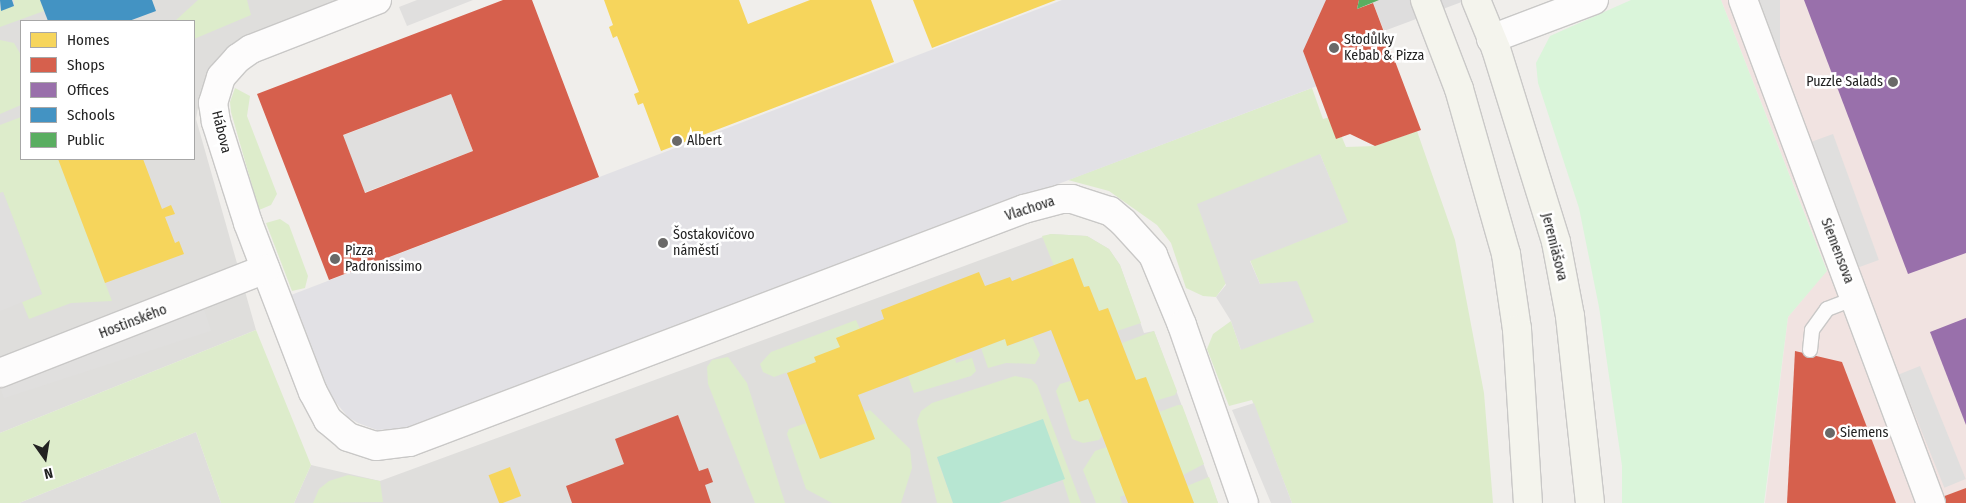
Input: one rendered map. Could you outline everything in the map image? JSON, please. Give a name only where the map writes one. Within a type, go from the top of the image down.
[{"type":"main road","name":"Jeremiášova","points":[[1476,0],[1492,39],[1556,242],[1574,345],[1590,503]]},
{"type":"main road","points":[[1427,7],[1459,89],[1506,254],[1517,330],[1528,503]]},
{"type":"street","name":"Hábova","points":[[265,270],[216,122],[214,103],[216,86],[238,58],[251,49],[377,0]]},
{"type":"street","points":[[1492,39],[1594,0]]},
{"type":"street","name":"Siemensova","points":[[1743,0],[1931,503]]},
{"type":"street","name":"Vlachova","points":[[265,270],[313,392],[328,420],[348,437],[376,446],[410,442],[1024,209],[1061,199],[1094,204],[1124,222],[1145,245],[1161,271],[1204,383],[1244,503]]},
{"type":"street","name":"Hostinského","points":[[0,374],[265,270]]},
{"type":"lane","points":[[1810,350],[1812,330],[1827,309],[1855,298]]},
{"type":"shaded area","points":[[0,0],[341,0],[287,20],[245,41],[219,60],[201,90],[196,119],[256,330],[0,433]]},
{"type":"shaded area","points":[[417,0],[473,0],[407,26],[399,7]]},
{"type":"shaded area","name":"Šostakovičovo náměstí","points":[[1062,0],[1326,0],[1317,86],[414,428],[377,430],[358,423],[348,417],[328,393],[291,295]]},
{"type":"shaded area","points":[[1721,0],[1966,0],[1966,503],[1765,503],[1788,317],[1827,270]]},
{"type":"shaded area","points":[[1757,0],[1780,0],[1780,84],[1757,84]]},
{"type":"shaded area","points":[[451,94],[473,151],[365,193],[343,136]]},
{"type":"shaded area","points":[[1833,134],[1879,260],[1858,267],[1812,142]]},
{"type":"shaded area","points":[[1320,154],[1348,222],[1250,261],[1260,284],[1297,281],[1314,322],[1241,350],[1231,321],[1216,297],[1226,285],[1197,204]]},
{"type":"shaded area","points":[[3,192],[42,294],[0,311],[0,193]]},
{"type":"shaded area","points":[[1051,234],[1087,236],[1109,249],[1120,265],[1144,333],[1154,331],[1218,503],[294,503],[311,465],[380,481]]},
{"type":"shaded area","points":[[204,309],[211,331],[4,398],[0,387],[0,375]]},
{"type":"shaded area","points":[[1920,366],[1966,479],[1944,488],[1899,375]]},
{"type":"shaded area","points":[[1254,403],[1292,503],[1271,503],[1232,410]]},
{"type":"shaded area","points":[[196,432],[221,503],[19,503]]},
{"type":"green space","points":[[14,0],[40,0],[44,11],[0,27],[0,9],[14,6]]},
{"type":"green space","points":[[198,0],[247,0],[251,15],[195,39],[195,20],[176,20]]},
{"type":"green space","points":[[1631,0],[1721,0],[1827,271],[1788,317],[1764,503],[1622,503],[1622,466],[1599,307],[1579,208],[1538,83],[1536,63],[1550,36]]},
{"type":"green space","points":[[0,40],[14,43],[20,53],[20,105],[0,114]]},
{"type":"green space","points":[[235,88],[250,96],[247,116],[277,194],[271,205],[259,210],[231,112],[230,102]]},
{"type":"green space","points":[[1312,88],[1323,119],[1333,116],[1346,147],[1375,146],[1417,131],[1455,240],[1484,393],[1493,503],[1292,503],[1252,400],[1229,406],[1207,349],[1213,334],[1231,321],[1241,350],[1260,284],[1250,260],[1347,222],[1320,154],[1216,297],[1203,296],[1186,288],[1171,243],[1157,225],[1109,191],[1068,180]]},
{"type":"green space","points":[[20,117],[20,160],[58,160],[112,301],[71,303],[29,319],[22,302],[42,294],[3,192],[0,193],[0,125]]},
{"type":"green space","points":[[280,219],[289,225],[308,276],[305,288],[292,291],[266,223]]},
{"type":"green space","points":[[1051,234],[1087,236],[1109,249],[1120,265],[1141,323],[1117,331],[1108,308],[1099,311],[1089,286],[1084,287],[1073,259],[1054,266],[1042,236]]},
{"type":"green space","points":[[856,320],[860,329],[836,338],[840,347],[816,362],[774,377],[763,372],[760,364],[771,352]]},
{"type":"green space","points":[[256,330],[311,465],[294,503],[221,503],[196,432],[19,503],[0,503],[0,433]]},
{"type":"green space","points":[[1154,331],[1177,391],[1175,395],[1155,401],[1136,380],[1122,343]]},
{"type":"green space","points":[[1032,337],[1040,355],[1035,364],[1006,363],[988,368],[981,348],[1005,339],[1008,346]]},
{"type":"green space","points":[[728,357],[747,383],[785,503],[755,503],[708,384],[707,367],[712,360]]},
{"type":"green space","points":[[955,358],[956,363],[972,358],[976,371],[971,376],[914,393],[908,376]]},
{"type":"green space","points":[[1015,376],[1031,379],[1037,385],[1081,503],[1070,503],[1043,419],[937,458],[953,503],[937,503],[917,421],[921,411],[932,403]]},
{"type":"green space","points":[[1070,381],[1079,402],[1088,399],[1102,436],[1099,440],[1083,443],[1072,439],[1056,391],[1060,384]]},
{"type":"green space","points":[[1182,405],[1204,464],[1183,475],[1159,412]]},
{"type":"green space","points":[[870,410],[910,449],[912,468],[901,503],[832,503],[806,489],[787,434],[789,429],[806,423],[820,459],[874,439],[864,412]]},
{"type":"green space","points":[[1043,419],[1065,479],[999,503],[953,503],[937,457]]},
{"type":"green space","points":[[1107,447],[1125,495],[1120,497],[1122,503],[1096,503],[1083,470],[1095,451]]},
{"type":"green space","points":[[348,475],[380,481],[383,502],[313,503],[319,489],[329,481]]},
{"type":"green space","points":[[1209,477],[1218,503],[1194,503],[1187,486]]},
{"type":"pier","points":[[1372,0],[1467,0],[1384,31]]},
{"type":"building: Homes","points":[[604,0],[739,0],[748,24],[810,0],[871,0],[894,62],[661,151],[643,103],[638,105],[634,94],[639,92],[617,36],[613,38],[609,27],[613,25]]},
{"type":"building: Homes","points":[[913,0],[1056,0],[932,48]]},
{"type":"building: Homes","points":[[58,160],[143,160],[162,209],[171,205],[175,214],[165,217],[175,243],[179,241],[184,254],[105,283]]},
{"type":"building: Homes","points":[[1073,258],[1084,287],[1089,286],[1099,311],[1108,308],[1136,380],[1146,377],[1194,503],[1128,503],[1088,399],[1079,402],[1051,330],[1007,346],[1005,339],[858,395],[875,439],[820,459],[787,373],[816,362],[814,357],[840,347],[836,338],[884,319],[881,310],[979,272],[985,286],[1010,277],[1012,281]]},
{"type":"building: Homes","points":[[510,467],[521,496],[499,503],[489,475]]},
{"type":"building: Shops","points":[[503,0],[532,0],[599,177],[329,280],[257,94]],"holes":[[[451,94],[473,151],[365,193],[343,135]]]},
{"type":"building: Shops","points":[[1326,0],[1359,0],[1357,9],[1373,3],[1421,130],[1375,146],[1350,134],[1336,139],[1303,51]]},
{"type":"building: Shops","name":"Siemens","points":[[1795,351],[1842,362],[1896,503],[1787,503]]},
{"type":"building: Shops","points":[[678,415],[699,471],[708,468],[713,482],[705,485],[711,503],[572,503],[566,486],[624,464],[615,439]]},
{"type":"building: Shops","points":[[1966,488],[1966,503],[1926,503]]},
{"type":"building: Offices","points":[[1804,0],[1966,0],[1966,253],[1908,274]]},
{"type":"building: Offices","points":[[1966,318],[1966,425],[1930,332]]},
{"type":"building: Schools","points":[[0,0],[12,0],[14,6],[1,11]]},
{"type":"building: Schools","points":[[40,0],[152,0],[156,11],[132,20],[48,20]]},
{"type":"building: Public","points":[[1359,0],[1379,0],[1357,9]]},
{"type":"place","name":"Stodůlky Kebab & Pizza","points":[[1334,48]]},
{"type":"place","name":"Puzzle Salads","points":[[1893,82]]},
{"type":"place","name":"Albert","points":[[677,141]]},
{"type":"place","name":"Šostakovičovo náměstí","points":[[663,243]]},
{"type":"place","name":"Pizza Padronissimo","points":[[335,259]]},
{"type":"place","name":"Siemens","points":[[1830,433]]}]
